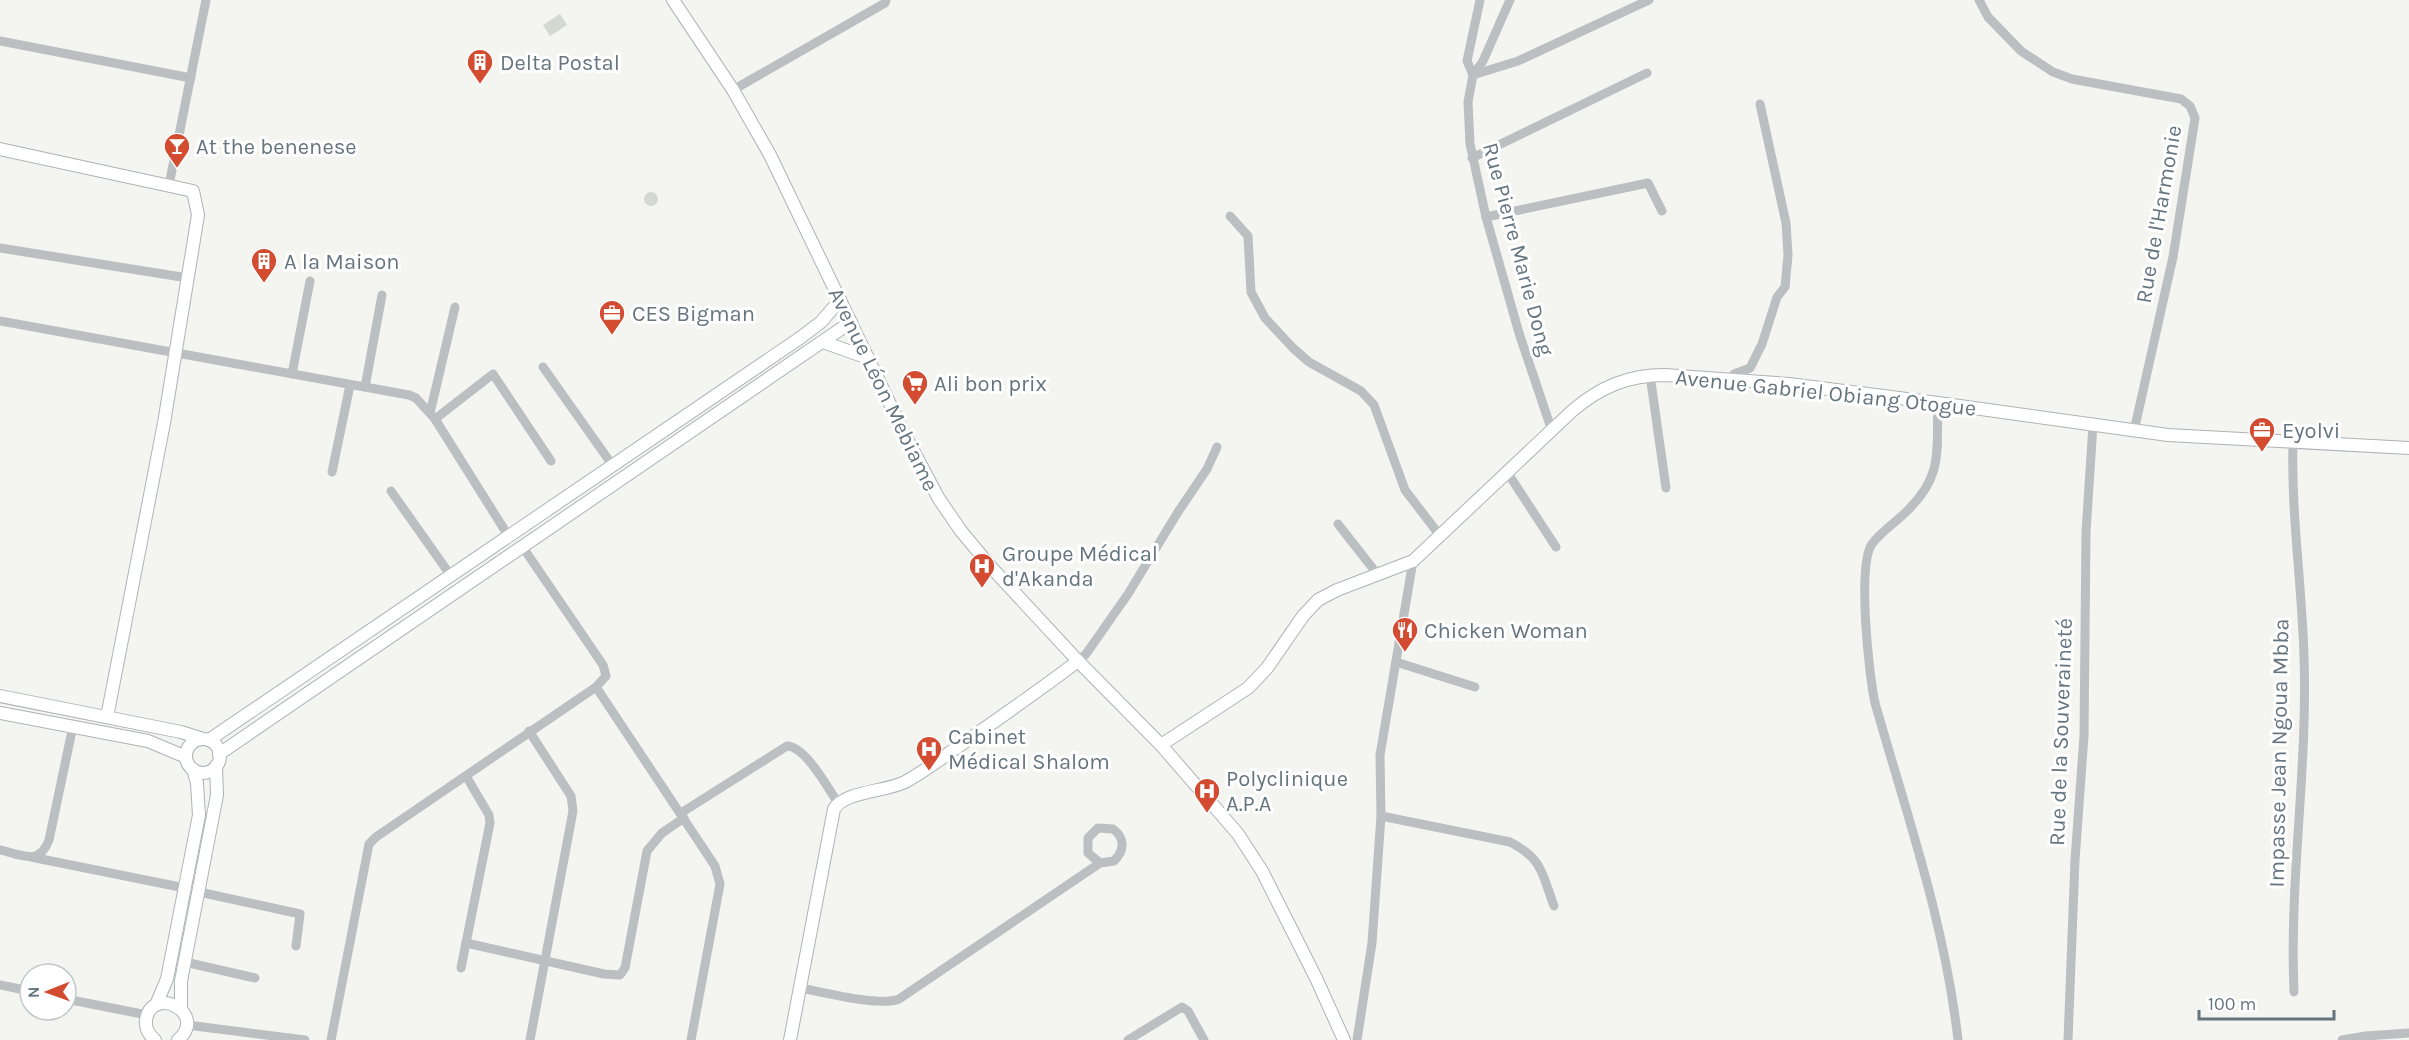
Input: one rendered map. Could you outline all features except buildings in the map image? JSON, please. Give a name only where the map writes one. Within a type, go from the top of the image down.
[{"type":"street","points":[[169,184],[206,0]]},
{"type":"street","name":"Avenue Léon Mebiame","points":[[673,0],[733,90],[770,155],[905,435],[951,518],[990,566],[1078,661],[1161,745],[1220,811],[1255,860],[1316,978],[1344,1040]]},
{"type":"street","points":[[733,90],[885,3],[886,0]]},
{"type":"street","points":[[1473,75],[1467,61],[1480,0]]},
{"type":"street","points":[[1473,75],[1483,61],[1510,0]]},
{"type":"street","points":[[1473,75],[1518,61],[1649,0]]},
{"type":"street","name":"Rue de l'Harmonie","points":[[1979,0],[1988,18],[2021,51],[2054,72],[2072,79],[2181,99],[2190,106],[2195,117],[2174,257],[2134,431]]},
{"type":"street","points":[[0,40],[191,78]]},
{"type":"street","points":[[1472,158],[1647,73]]},
{"type":"street","name":"Rue Pierre Marie Dong","points":[[1473,75],[1468,102],[1472,158],[1519,333],[1552,431]]},
{"type":"street","points":[[1734,380],[1734,374],[1750,368],[1761,344],[1777,297],[1785,286],[1788,255],[1786,223],[1760,104]]},
{"type":"street","points":[[0,149],[193,191],[198,215],[164,423],[107,717]]},
{"type":"street","points":[[1486,217],[1648,183],[1662,211]]},
{"type":"street","points":[[1230,216],[1248,236],[1251,292],[1265,318],[1309,362],[1360,390],[1374,405],[1405,490],[1441,537]]},
{"type":"street","points":[[0,248],[188,278]]},
{"type":"street","points":[[292,374],[310,281]]},
{"type":"street","points":[[365,387],[382,295]]},
{"type":"street","points":[[153,1040],[146,1028],[147,1015],[156,1005],[167,979],[199,815],[197,783],[186,757],[186,752],[193,742],[206,740],[613,466],[800,338],[821,322],[840,300]]},
{"type":"street","points":[[432,416],[455,307]]},
{"type":"street","points":[[0,321],[410,395],[432,416],[509,537]]},
{"type":"street","points":[[193,770],[205,773],[218,760],[522,546],[851,322]]},
{"type":"street","points":[[823,342],[868,358]]},
{"type":"street","points":[[543,367],[613,466]]},
{"type":"street","points":[[432,416],[493,374],[551,461]]},
{"type":"street","points":[[1650,375],[1666,488]]},
{"type":"street","name":"Avenue Gabriel Obiang Otogue","points":[[1161,745],[1248,688],[1267,668],[1303,616],[1318,600],[1337,590],[1413,561],[1588,397],[1621,381],[1650,375],[1734,380],[1938,403],[2134,431],[2293,443],[2409,448]]},
{"type":"street","points":[[332,472],[350,385]]},
{"type":"street","points":[[1938,403],[1936,463],[1932,479],[1923,494],[1871,545],[1866,567],[1867,656],[1875,704],[1931,891],[1953,996],[1958,1040]]},
{"type":"street","name":"Rue de la Souveraineté","points":[[2068,1040],[2074,871],[2084,725],[2085,532],[2093,425]]},
{"type":"street","name":"Impasse Jean Ngoua Mbba","points":[[2293,443],[2294,505],[2304,657],[2300,832],[2292,943],[2294,992]]},
{"type":"street","points":[[790,1040],[834,809],[838,803],[848,798],[882,791],[914,777],[1031,697],[1086,654],[1128,594],[1207,469],[1217,447]]},
{"type":"street","points":[[1507,472],[1556,547]]},
{"type":"street","points":[[391,490],[451,576]]},
{"type":"street","points":[[1338,524],[1378,574]]},
{"type":"street","points":[[332,1040],[369,843],[596,687],[606,676],[603,665],[522,546]]},
{"type":"street","points":[[1357,1040],[1372,943],[1381,816],[1380,755],[1413,561]]},
{"type":"street","points":[[1396,662],[1474,687]]},
{"type":"street","points":[[596,687],[715,866],[720,884],[691,1040]]},
{"type":"street","points":[[0,696],[107,717],[206,740],[217,747],[217,795],[180,993],[181,1009],[187,1024],[183,1035],[178,1040]]},
{"type":"street","points":[[0,713],[148,741],[186,757]]},
{"type":"street","points":[[29,857],[44,851],[49,840],[73,726]]},
{"type":"street","points":[[529,731],[571,796],[573,805],[530,1040]]},
{"type":"street","points":[[466,943],[604,974],[620,975],[623,973],[647,851],[662,832],[682,816],[787,746],[792,746],[803,753],[838,803]]},
{"type":"street","points":[[460,968],[490,823],[489,815],[466,776]]},
{"type":"street","points":[[1381,816],[1510,842],[1525,850],[1539,863],[1554,906]]},
{"type":"street","points":[[800,988],[892,1002],[1100,863],[1114,861],[1123,848],[1119,834],[1113,829],[1098,828],[1088,838],[1088,854],[1100,863]]},
{"type":"street","points":[[0,850],[185,888]]},
{"type":"street","points":[[199,892],[300,914],[296,946]]},
{"type":"street","points":[[185,962],[255,978]]},
{"type":"street","points":[[0,985],[18,989]]},
{"type":"street","points":[[78,1001],[147,1015]]},
{"type":"street","points":[[156,1005],[169,1003],[181,1009]]},
{"type":"street","points":[[1128,1040],[1182,1007],[1188,1011],[1204,1040]]},
{"type":"street","points":[[187,1024],[305,1040]]},
{"type":"street","points":[[2342,1040],[2409,1033]]},
{"type":"shaded area","points":[[560,14],[567,25],[550,36],[543,25]]},
{"type":"shaded area","points":[[648,192],[654,192],[658,199],[654,206],[648,206],[644,202],[644,196]]},
{"type":"place","name":"Delta Postal","points":[[480,85]]},
{"type":"place","name":"At the benenese","points":[[177,169]]},
{"type":"place","name":"A la Maison","points":[[264,284]]},
{"type":"place","name":"CES Bigman","points":[[612,336]]},
{"type":"place","name":"Ali bon prix","points":[[915,406]]},
{"type":"place","name":"Eyolvi","points":[[2262,453]]},
{"type":"place","name":"Groupe Médical d'Akanda","points":[[982,589]]},
{"type":"place","name":"Chicken Woman","points":[[1405,653]]},
{"type":"place","name":"Cabinet Médical Shalom","points":[[929,772]]},
{"type":"place","name":"Polyclinique A.P.A","points":[[1207,814]]}]
